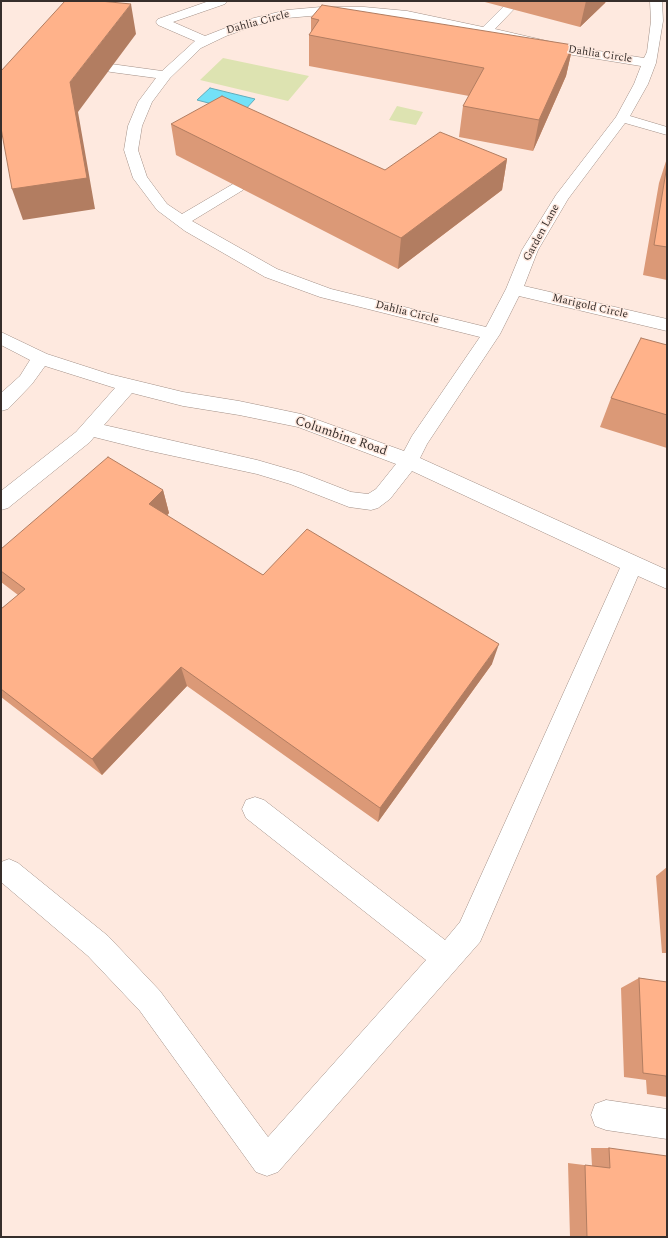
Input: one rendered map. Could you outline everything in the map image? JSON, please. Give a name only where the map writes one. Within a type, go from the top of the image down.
[{"type":"street","points":[[205,41],[162,22],[221,1]]},
{"type":"street","name":"Garden Lane","points":[[90,429],[146,444],[257,467],[295,478],[349,499],[371,502],[383,494],[409,461],[420,441],[492,334],[514,289],[530,250],[561,198],[622,118],[642,84],[661,38],[657,22],[656,1]]},
{"type":"street","points":[[486,31],[509,8]]},
{"type":"street","name":"Dahlia Circle","points":[[492,334],[326,293],[305,286],[271,273],[182,222],[162,207],[140,178],[132,150],[135,126],[145,102],[165,75],[197,45],[222,33],[283,10],[364,11],[407,15],[446,22],[573,51],[650,63]]},
{"type":"street","points":[[400,27],[407,15]]},
{"type":"street","points":[[111,68],[165,75]]},
{"type":"street","points":[[622,118],[667,131]]},
{"type":"street","points":[[182,222],[238,187]]},
{"type":"street","name":"Marigold Circle","points":[[514,289],[667,325]]},
{"type":"street","name":"Columbine Road","points":[[1,338],[42,358],[106,380],[183,399],[239,408],[300,421],[409,461],[667,580]]},
{"type":"street","points":[[1,404],[26,380],[42,358]]},
{"type":"street","points":[[1,502],[83,437],[128,385]]},
{"type":"street","points":[[8,872],[98,946],[150,1001],[267,1161],[470,932],[632,564]]},
{"type":"street","points":[[256,809],[447,959]]},
{"type":"street","points":[[606,1115],[667,1124]]},
{"type":"green space","points":[[223,58],[309,76],[288,101],[200,80]]},
{"type":"green space","points":[[397,106],[423,112],[416,125],[389,120]]},
{"type":"water","points":[[210,88],[255,99],[243,112],[197,100]]},
{"type":"building","points":[[65,1],[100,1],[131,4],[70,82],[87,178],[12,189],[1,128],[1,71]]},
{"type":"building","points":[[322,5],[573,45],[539,120],[463,106],[484,68],[309,35],[319,20],[311,18]]},
{"type":"building","points":[[222,96],[385,170],[440,132],[507,159],[401,238],[171,124]]},
{"type":"building","points":[[667,165],[667,247],[654,245]]},
{"type":"building","points":[[641,338],[667,345],[667,415],[611,398]]},
{"type":"building","points":[[108,457],[163,490],[149,504],[263,575],[307,529],[499,644],[380,808],[181,667],[92,759],[1,689],[1,609],[25,589],[1,571],[1,549]]},
{"type":"building","points":[[639,978],[667,982],[667,1084],[666,1076],[643,1073]]},
{"type":"building","points":[[609,1148],[667,1156],[667,1237],[587,1237],[585,1165],[610,1168]]}]
